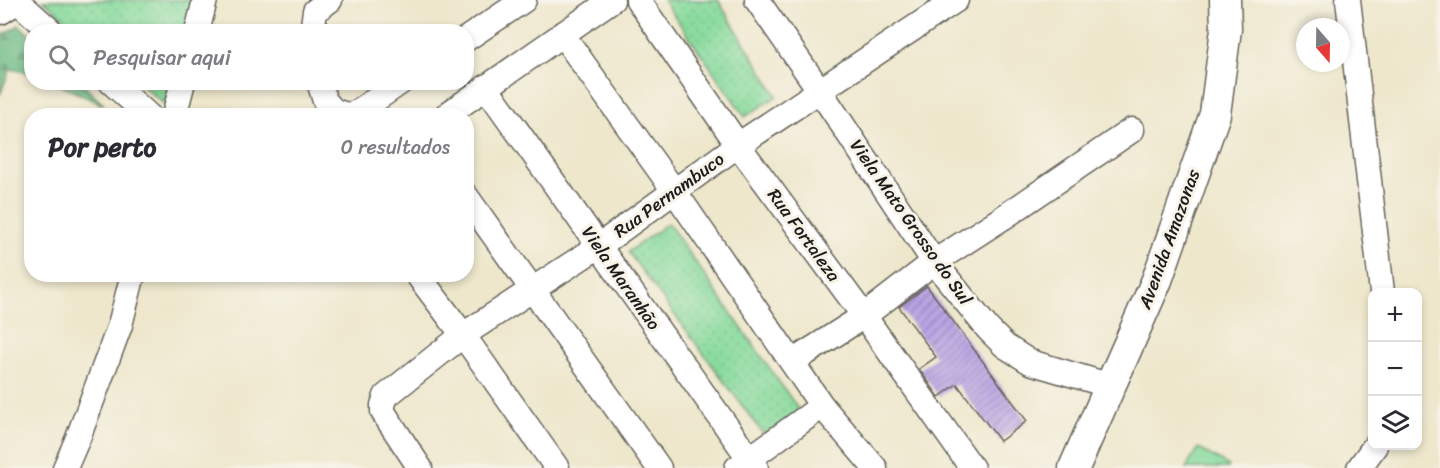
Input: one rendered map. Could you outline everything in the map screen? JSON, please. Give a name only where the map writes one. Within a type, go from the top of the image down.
[{"type":"street","points":[[0,9],[15,0],[43,24]]},
{"type":"street","points":[[198,24],[205,0]]},
{"type":"street","points":[[474,34],[524,0]]},
{"type":"street","points":[[456,108],[612,0]]},
{"type":"street","name":"Rua Fortaleza","points":[[638,0],[738,145],[972,468]]},
{"type":"street","name":"Viela Mato Grosso do Sul","points":[[757,0],[934,262],[988,329],[1005,346],[1030,362],[1111,386]]},
{"type":"street","name":"Rua Pernambuco","points":[[420,468],[383,412],[386,396],[463,335],[599,246],[738,145],[956,0]]},
{"type":"street","name":"Avenida Amazonas","points":[[1074,468],[1157,280],[1215,114],[1226,29],[1225,0]]},
{"type":"street","points":[[1348,0],[1382,288]]},
{"type":"street","points":[[562,34],[675,192],[822,406],[875,468]]},
{"type":"street","name":"Viela Maranhão","points":[[486,87],[599,246],[747,465]]},
{"type":"street","points":[[120,90],[140,108]]},
{"type":"street","points":[[176,108],[181,90]]},
{"type":"street","points":[[322,90],[325,101],[331,108]]},
{"type":"street","points":[[362,108],[389,90]]},
{"type":"street","points":[[792,362],[864,316],[934,262],[1004,218],[1132,130]]},
{"type":"street","points":[[474,207],[659,468]]},
{"type":"street","points":[[65,468],[120,325],[131,282]]},
{"type":"street","points":[[423,282],[557,468]]},
{"type":"street","points":[[747,465],[822,406]]},
{"type":"street","points":[[1359,468],[1372,450]]},
{"type":"green space","points":[[43,0],[205,0],[196,24],[71,24]]},
{"type":"green space","points":[[663,0],[718,0],[777,96],[745,117]]},
{"type":"green space","points":[[19,25],[24,30],[24,72],[10,69],[0,95],[0,37]]},
{"type":"green space","points":[[70,90],[88,90],[104,105]]},
{"type":"green space","points":[[147,90],[169,90],[164,104]]},
{"type":"green space","points":[[668,223],[801,413],[764,435],[628,252]]},
{"type":"green space","points":[[1198,448],[1229,466],[1228,468],[1186,468]]},
{"type":"building","points":[[927,286],[1027,421],[1000,441],[957,384],[939,397],[919,369],[936,357],[899,307]]}]
